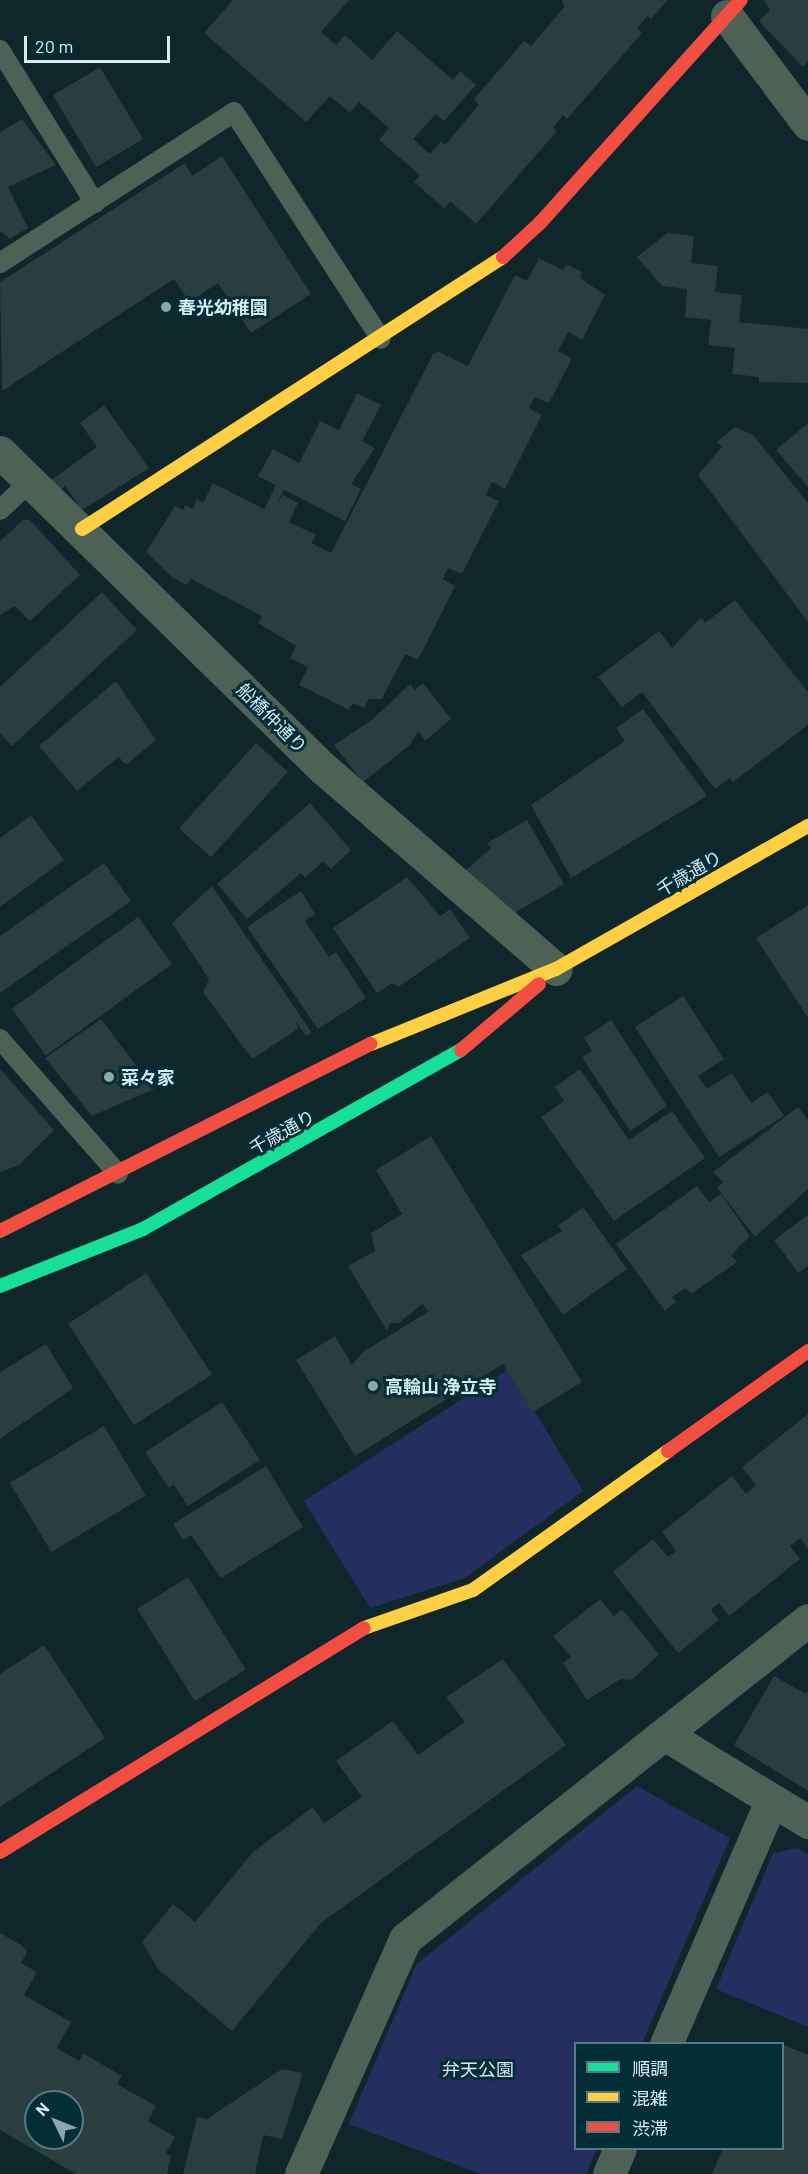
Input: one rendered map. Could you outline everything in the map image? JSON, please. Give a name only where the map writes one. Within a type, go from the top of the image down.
[{"type":"street","points":[[82,529],[485,273],[540,223],[734,8],[804,107]]},
{"type":"street","name":"船橋仲通り","points":[[0,452],[82,529],[324,769],[556,969]]},
{"type":"street","name":"千歳通り","points":[[0,1231],[118,1174],[414,1022],[556,969],[808,826]]},
{"type":"street","name":"千歳通り","points":[[0,1286],[143,1229],[450,1060],[556,969]]},
{"type":"street","points":[[0,1852],[353,1632],[473,1590],[808,1351]]},
{"type":"street","points":[[301,2174],[405,1939],[666,1735],[808,1620]]},
{"type":"street","points":[[666,1735],[808,1822]]},
{"type":"street","points":[[666,2042],[771,1801]]},
{"type":"street","points":[[609,2174],[619,2150]]},
{"type":"lane","points":[[0,50],[95,203]]},
{"type":"lane","points":[[0,263],[234,112],[381,339]]},
{"type":"lane","points":[[0,510],[31,481]]},
{"type":"lane","points":[[0,1039],[118,1174]]},
{"type":"green space","points":[[509,1369],[583,1491],[465,1578],[370,1608],[304,1501]]},
{"type":"green space","name":"弁天公園","points":[[637,1786],[730,1838],[642,2042],[574,2042],[574,2150],[597,2150],[586,2174],[481,2174],[349,2124],[416,1965]]},
{"type":"green space","points":[[797,1848],[808,1854],[808,2027],[716,1989],[773,1853]]},
{"type":"building","points":[[233,0],[349,0],[321,32],[336,45],[345,35],[372,60],[397,31],[453,80],[460,71],[476,85],[444,121],[436,114],[413,139],[430,154],[441,141],[445,145],[479,105],[474,99],[524,41],[531,46],[564,7],[562,0],[668,0],[651,19],[647,16],[637,28],[642,33],[567,119],[563,115],[553,127],[557,131],[476,224],[450,201],[445,209],[414,182],[420,175],[379,140],[389,128],[359,102],[350,113],[330,96],[306,122],[204,33]]},
{"type":"building","points":[[764,0],[808,0],[808,62],[803,67],[759,21],[770,10]]},
{"type":"building","points":[[100,67],[143,139],[96,167],[53,95]]},
{"type":"building","points":[[22,119],[56,165],[8,187],[28,228],[10,239],[0,231],[0,132]]},
{"type":"building","points":[[222,156],[311,294],[251,333],[218,283],[189,302],[174,279],[2,391],[0,282],[185,163],[192,176]]},
{"type":"building","points":[[667,233],[694,236],[691,263],[718,266],[715,292],[742,295],[739,322],[808,329],[808,383],[759,382],[759,377],[732,374],[735,348],[708,345],[711,320],[685,317],[687,289],[662,286],[637,257]]},
{"type":"building","points":[[539,258],[563,270],[566,264],[582,272],[580,278],[605,295],[582,340],[568,332],[558,351],[572,358],[549,403],[535,397],[529,408],[542,415],[505,489],[492,482],[486,495],[499,501],[462,574],[448,568],[443,579],[455,586],[418,660],[405,654],[382,699],[369,699],[364,708],[353,703],[349,710],[299,685],[308,667],[290,658],[296,646],[258,623],[262,616],[191,579],[187,585],[173,578],[146,552],[175,506],[183,510],[186,505],[193,509],[197,499],[203,503],[213,483],[264,509],[276,485],[258,476],[273,449],[299,463],[320,421],[339,430],[357,393],[381,405],[362,441],[375,448],[351,484],[361,489],[345,521],[284,490],[277,504],[283,495],[298,503],[289,522],[316,535],[311,543],[331,553],[433,354],[439,352],[468,366],[515,275],[527,281]]},
{"type":"building","points":[[104,405],[149,468],[82,510],[65,486],[58,492],[50,481],[97,447],[80,423]]},
{"type":"building","points":[[808,423],[808,487],[776,450]]},
{"type":"building","points":[[735,427],[753,435],[808,503],[808,622],[698,475],[722,447],[717,442]]},
{"type":"building","points":[[23,520],[30,520],[80,575],[30,621],[15,606],[0,615],[0,541]]},
{"type":"building","points":[[102,592],[137,630],[12,746],[0,733],[0,687]]},
{"type":"building","points":[[735,600],[808,692],[808,725],[733,782],[730,778],[715,789],[642,692],[622,707],[598,677],[659,631],[672,648],[701,617],[705,623]]},
{"type":"building","points":[[116,681],[156,740],[126,765],[119,757],[77,791],[39,746]]},
{"type":"building","points":[[423,683],[451,719],[425,741],[418,731],[410,745],[363,782],[334,745],[373,719],[410,684],[415,690]]},
{"type":"building","points":[[643,709],[707,796],[571,878],[531,805],[625,741],[616,728]]},
{"type":"building","points":[[256,743],[288,772],[211,857],[179,828]]},
{"type":"building","points":[[310,803],[351,850],[331,869],[323,861],[305,878],[301,873],[247,919],[217,884]]},
{"type":"building","points":[[31,815],[64,860],[0,907],[0,838]]},
{"type":"building","points":[[527,820],[564,884],[511,915],[466,870],[491,848],[487,843]]},
{"type":"building","points":[[104,863],[131,901],[0,993],[0,936]]},
{"type":"building","points":[[407,877],[440,916],[450,909],[470,938],[398,987],[392,983],[377,993],[333,928]]},
{"type":"building","points":[[212,886],[312,1033],[306,1036],[295,1020],[298,1029],[252,1059],[203,992],[209,979],[172,923]]},
{"type":"building","points":[[301,891],[315,914],[305,921],[329,957],[336,952],[366,998],[318,1029],[247,927]]},
{"type":"building","points":[[808,905],[808,1018],[756,938]]},
{"type":"building","points":[[138,917],[172,964],[46,1056],[12,1009]]},
{"type":"building","points":[[683,996],[724,1059],[698,1076],[707,1089],[732,1073],[751,1103],[768,1092],[784,1116],[719,1157],[635,1027]]},
{"type":"building","points":[[101,1019],[154,1089],[92,1116],[45,1058]]},
{"type":"building","points":[[611,1020],[667,1106],[630,1131],[582,1057],[592,1051],[584,1038]]},
{"type":"building","points":[[0,1069],[54,1130],[19,1165],[0,1172]]},
{"type":"building","points":[[580,1069],[629,1140],[672,1111],[705,1158],[614,1221],[541,1117],[564,1101],[555,1087]]},
{"type":"building","points":[[798,1107],[808,1120],[808,1189],[755,1237],[717,1188],[723,1182],[713,1172]]},
{"type":"building","points":[[431,1136],[582,1382],[533,1412],[503,1364],[355,1456],[296,1360],[335,1336],[352,1365],[363,1352],[429,1311],[422,1304],[399,1323],[390,1323],[387,1331],[348,1266],[375,1251],[371,1233],[402,1214],[376,1170]]},
{"type":"building","points":[[697,1186],[709,1202],[721,1194],[750,1236],[731,1255],[737,1262],[691,1294],[686,1288],[672,1297],[676,1302],[665,1311],[616,1244]]},
{"type":"building","points":[[583,1207],[627,1269],[563,1315],[521,1255],[562,1231],[558,1226]]},
{"type":"building","points":[[808,1215],[808,1266],[798,1273],[774,1240]]},
{"type":"building","points":[[146,1273],[212,1374],[134,1425],[68,1324]]},
{"type":"building","points":[[46,1344],[73,1388],[0,1439],[0,1372]]},
{"type":"building","points":[[222,1402],[260,1460],[188,1506],[174,1485],[169,1488],[145,1452]]},
{"type":"building","points":[[808,1414],[808,1549],[800,1538],[790,1546],[800,1559],[729,1616],[719,1603],[711,1610],[719,1620],[678,1653],[613,1572],[653,1539],[668,1557],[676,1551],[662,1532],[732,1476],[746,1494],[756,1485],[742,1467]]},
{"type":"building","points":[[104,1426],[146,1495],[51,1552],[10,1483]]},
{"type":"building","points":[[266,1466],[303,1527],[221,1578],[191,1535],[183,1540],[173,1524]]},
{"type":"building","points":[[188,1577],[246,1669],[195,1701],[137,1609]]},
{"type":"building","points":[[600,1599],[614,1616],[622,1609],[659,1654],[632,1680],[621,1679],[587,1700],[563,1663],[571,1657],[553,1636]]},
{"type":"building","points":[[44,1645],[105,1738],[0,1807],[0,1674]]},
{"type":"building","points":[[503,1659],[566,1745],[321,1923],[232,2031],[158,1969],[142,1942],[173,1904],[195,1922],[253,1852],[313,1807],[324,1823],[362,1797],[336,1761],[393,1721],[418,1755],[465,1722],[446,1697]]},
{"type":"building","points":[[774,1676],[806,1694],[808,1690],[808,1791],[734,1745]]},
{"type":"building","points":[[0,1933],[23,1946],[27,1952],[21,1963],[37,1972],[24,1995],[71,2022],[57,2048],[79,2061],[83,2053],[122,2076],[117,2084],[156,2106],[148,2121],[175,2137],[166,2153],[171,2156],[167,2174],[76,2174],[35,2150],[84,2150],[84,2090],[24,2090],[24,2144],[0,2130]]},
{"type":"building","points":[[784,2045],[808,2055],[808,2174],[712,2174],[722,2150],[784,2150]]},
{"type":"building","points":[[282,2069],[303,2073],[282,2139],[263,2135],[255,2174],[183,2174],[197,2117],[207,2119]]},
{"type":"traffic: fast","points":[[0,1286],[143,1229],[461,1050]]},
{"type":"traffic: slow","points":[[82,529],[503,257]]},
{"type":"traffic: slow","points":[[371,1044],[556,969],[808,826]]},
{"type":"traffic: slow","points":[[364,1628],[473,1590],[668,1451]]},
{"type":"traffic: jam","points":[[503,257],[540,223],[741,0]]},
{"type":"traffic: jam","points":[[461,1050],[539,984]]},
{"type":"traffic: jam","points":[[0,1231],[371,1044]]},
{"type":"traffic: jam","points":[[668,1451],[808,1351]]},
{"type":"traffic: jam","points":[[0,1852],[364,1628]]},
{"type":"place","name":"春光幼稚園","points":[[166,307]]},
{"type":"place","name":"菜々家","points":[[109,1077]]},
{"type":"place","name":"高輪山 浄立寺","points":[[373,1386]]}]
